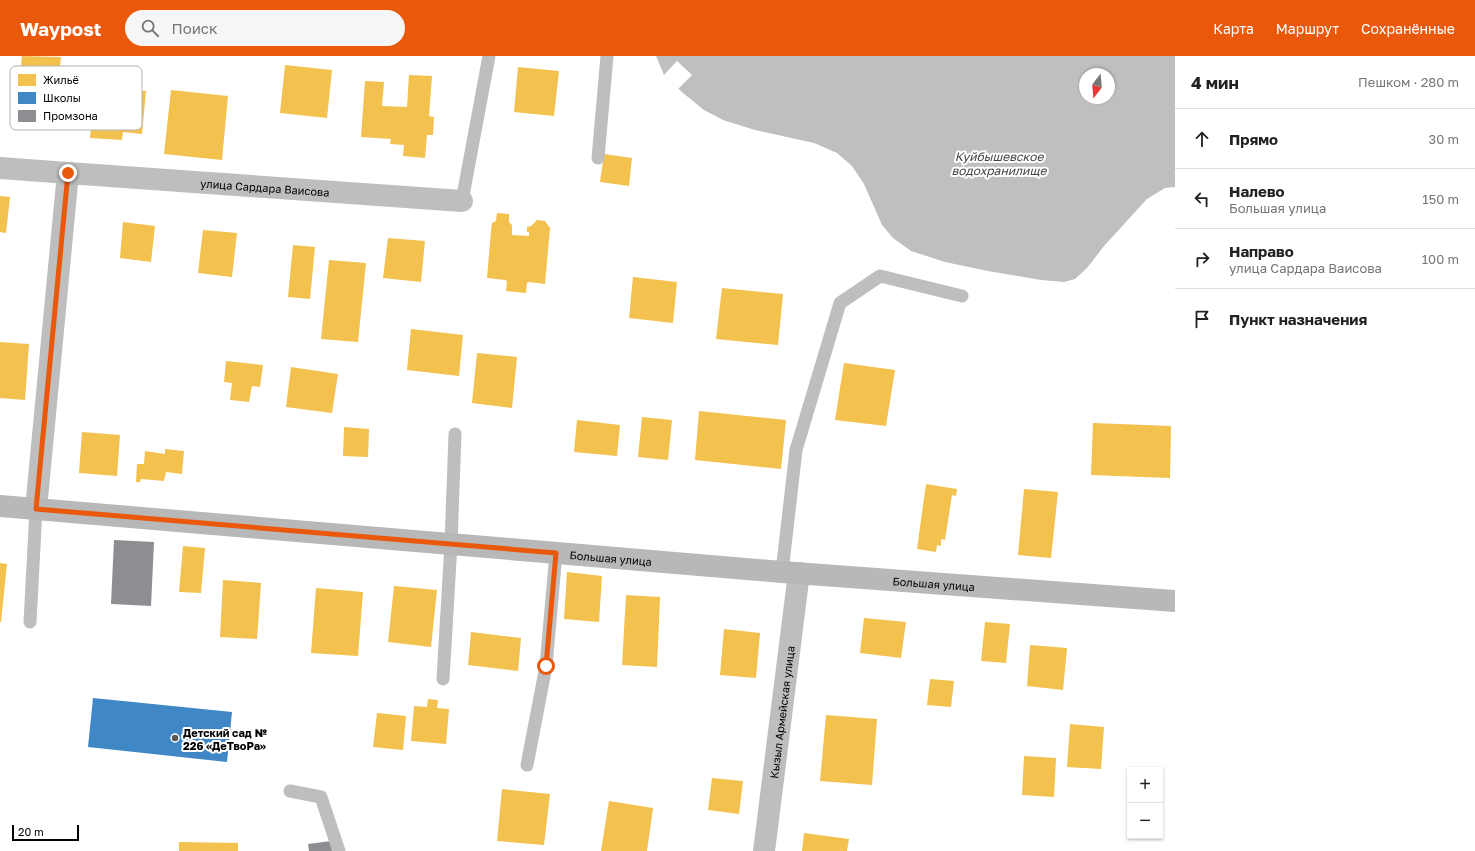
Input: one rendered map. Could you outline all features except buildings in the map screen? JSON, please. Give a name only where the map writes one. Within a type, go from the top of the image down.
[{"type":"street","name":"улица Сардара Ваисова","points":[[0,168],[462,201]]},
{"type":"street","points":[[36,509],[68,173]]},
{"type":"street","name":"Большая улица","points":[[0,506],[556,553],[1175,601]]},
{"type":"street","name":"Кызыл Армейская улица","points":[[764,851],[791,572]]},
{"type":"lane","points":[[462,201],[488,56]]},
{"type":"lane","points":[[598,158],[607,56]]},
{"type":"lane","points":[[791,572],[796,450],[840,303],[880,276],[962,296]]},
{"type":"lane","points":[[443,679],[451,544],[454,434]]},
{"type":"lane","points":[[30,622],[36,509]]},
{"type":"lane","points":[[527,765],[546,666],[556,553]]},
{"type":"lane","points":[[290,791],[322,797],[339,851]]},
{"type":"water","name":"Куйбышевское водохранилище","points":[[656,56],[1175,56],[1175,187],[1165,188],[1147,199],[1104,246],[1087,268],[1075,279],[1064,282],[1041,280],[988,271],[945,262],[911,251],[893,238],[882,225],[864,184],[852,166],[837,153],[814,143],[755,130],[723,120],[704,110],[664,75]]},
{"type":"pier","points":[[677,61],[692,75],[678,89],[664,75]]},
{"type":"place","name":"Детский сад № 226 «ДеТвоРа»","points":[[175,738]]},
{"type":"route","points":[[68,173],[36,509],[556,553],[546,666]]}]
